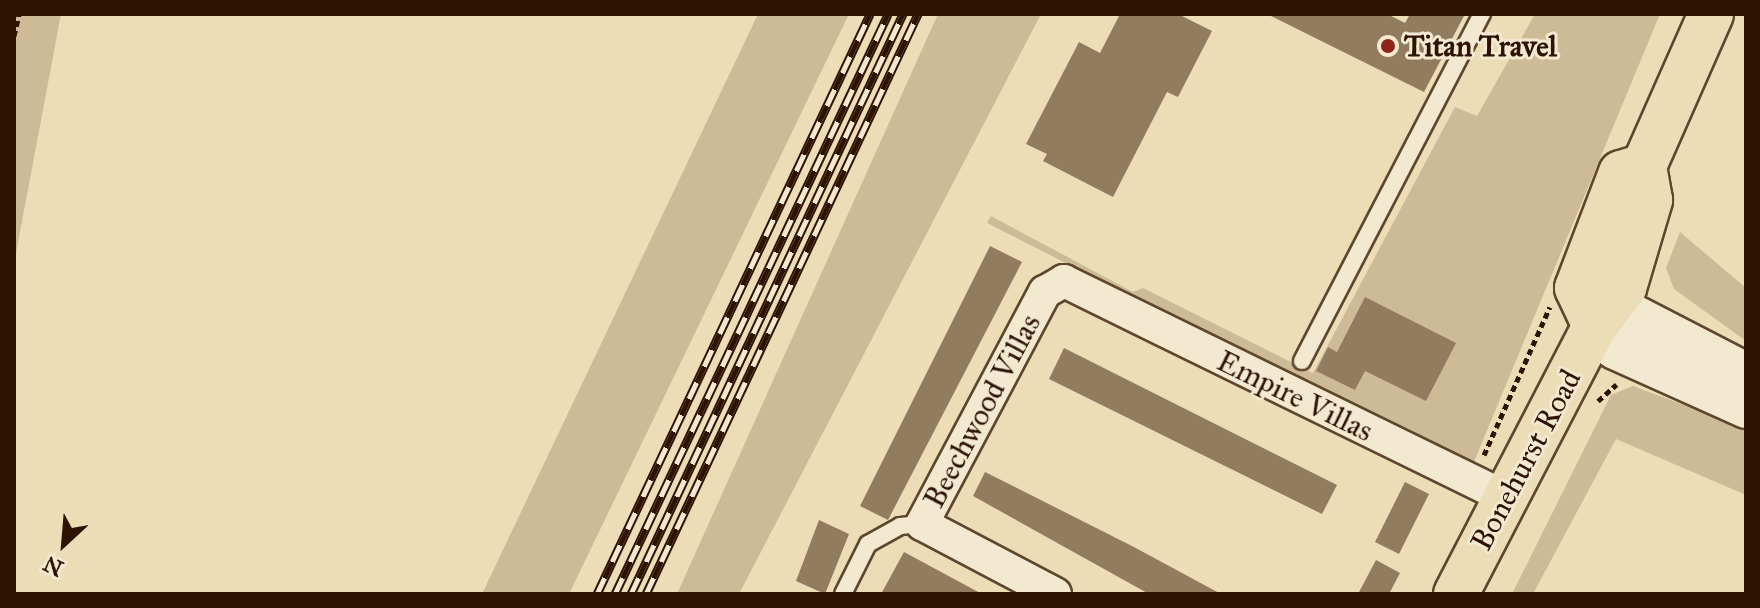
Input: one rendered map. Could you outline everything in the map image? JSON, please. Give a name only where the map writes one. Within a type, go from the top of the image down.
[{"type":"main road","name":"Bonehurst Road","points":[[1456,594],[1595,326],[1632,264],[1650,200],[1644,166],[1711,14]]},
{"type":"street","name":"Beechwood Villas","points":[[1055,594],[922,524],[1045,292],[1064,281],[1086,292]]},
{"type":"street","name":"Empire Villas","points":[[1086,292],[1506,498]]},
{"type":"street","points":[[1746,373],[1626,311],[1595,326],[1615,349],[1746,408]]},
{"type":"lane","points":[[1302,361],[1482,14]]},
{"type":"lane","points":[[843,594],[868,544],[922,524]]},
{"type":"path","points":[[14,36],[19,14]]},
{"type":"path","points":[[1594,411],[1610,387],[1628,379]]},
{"type":"shaded area","points":[[14,14],[61,14],[14,264]]},
{"type":"shaded area","points":[[758,14],[849,14],[569,594],[482,594]]},
{"type":"shaded area","points":[[938,14],[1041,14],[739,594],[677,594]]},
{"type":"shaded area","points":[[1535,14],[1660,14],[1471,469],[987,223],[991,216],[1133,292],[1143,288],[1313,373],[1455,107],[1477,116]]},
{"type":"shaded area","points":[[1680,232],[1746,288],[1746,341],[1674,289],[1666,268]]},
{"type":"shaded area","points":[[1633,386],[1746,428],[1746,495],[1616,439],[1533,594],[1512,594],[1611,395]]},
{"type":"building","points":[[1120,14],[1178,14],[1212,31],[1178,97],[1167,92],[1113,197],[1043,161],[1047,154],[1026,144],[1079,42],[1100,53]]},
{"type":"building","name":"Titan Travel","points":[[1267,14],[1387,14],[1405,23],[1410,14],[1465,14],[1424,92]]},
{"type":"building","points":[[990,246],[1022,262],[888,520],[860,506]]},
{"type":"building","points":[[1365,297],[1456,343],[1426,401],[1365,371],[1355,390],[1316,371],[1328,347],[1337,352]]},
{"type":"building","points":[[1064,348],[1337,485],[1322,514],[1049,379]]},
{"type":"building","points":[[985,472],[1221,594],[1149,594],[973,496]]},
{"type":"building","points":[[1405,482],[1429,494],[1399,554],[1375,542]]},
{"type":"building","points":[[819,520],[849,534],[825,594],[796,581]]},
{"type":"building","points":[[904,552],[982,594],[881,594]]},
{"type":"building","points":[[1376,560],[1400,573],[1389,594],[1358,594]]},
{"type":"railway","points":[[597,594],[870,14]]},
{"type":"railway","points":[[615,594],[888,14]]},
{"type":"railway","points":[[631,594],[903,14]]},
{"type":"railway","points":[[646,594],[918,14]]},
{"type":"place","name":"Titan Travel","points":[[1388,46]]}]
